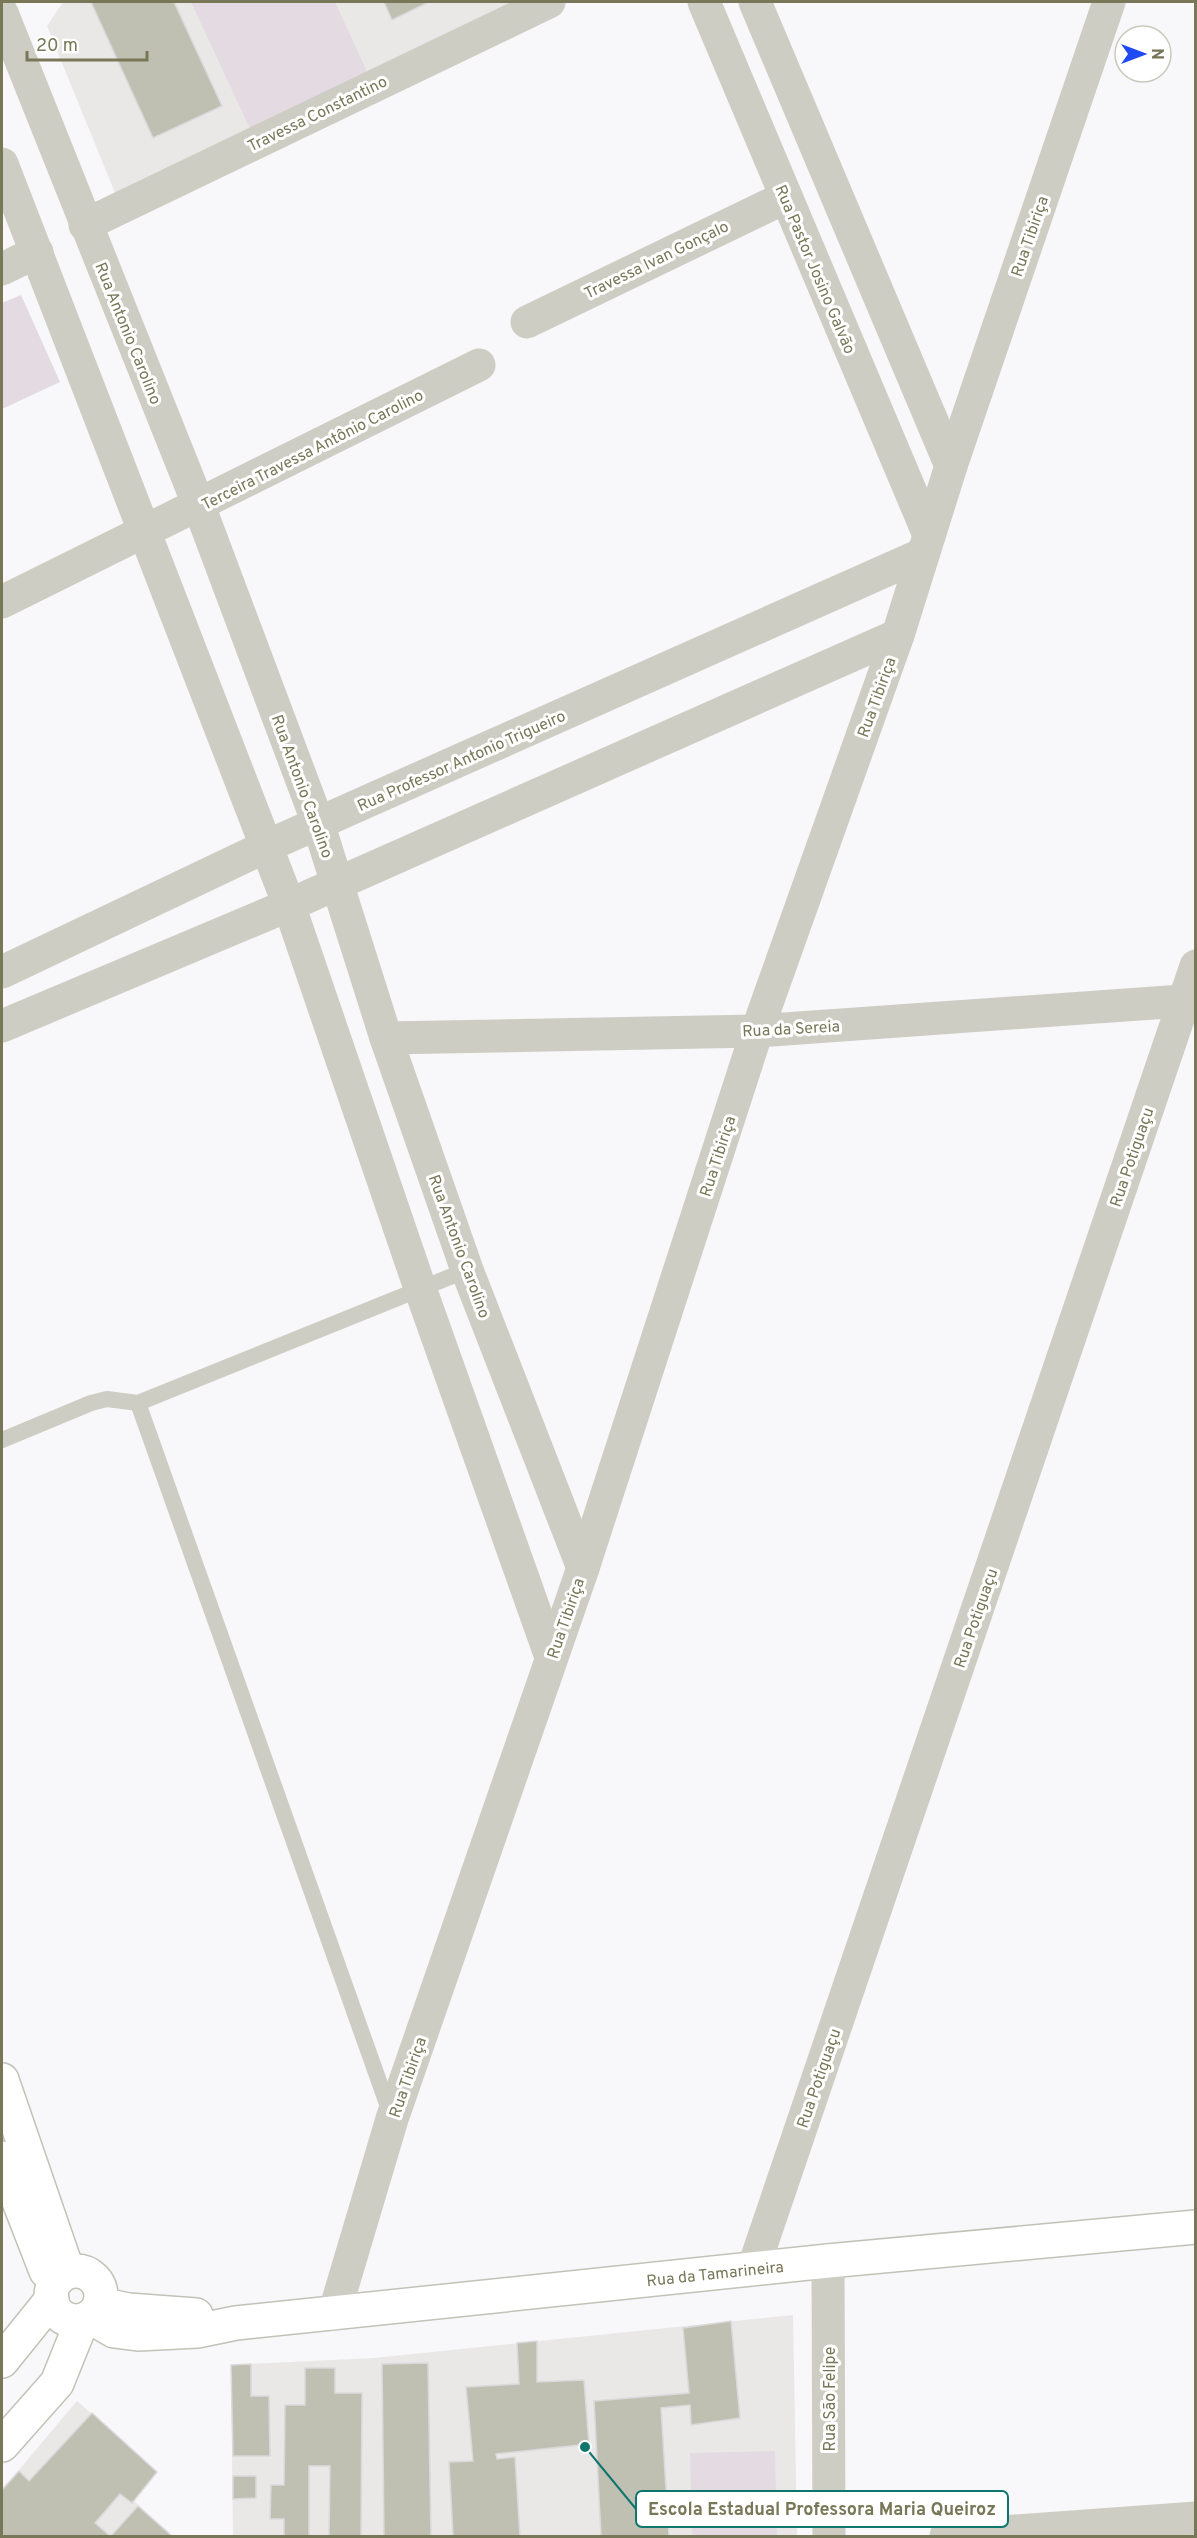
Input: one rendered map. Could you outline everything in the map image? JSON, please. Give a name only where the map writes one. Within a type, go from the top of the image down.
[{"type":"main road","points":[[2,2080],[57,2287],[54,2307],[59,2314],[74,2321],[90,2314]]},
{"type":"main road","points":[[2,2158],[57,2287]]},
{"type":"main road","name":"Rua da Tamarineira","points":[[90,2314],[128,2310],[198,2315],[236,2323],[1194,2223]]},
{"type":"main road","points":[[2,2361],[57,2287],[82,2272],[94,2278],[101,2290],[57,2383],[2,2445]]},
{"type":"street","name":"Travessa Constantino","points":[[85,225],[549,2]]},
{"type":"street","name":"Rua Pastor Josino Galvão","points":[[704,2],[786,197],[926,545]]},
{"type":"street","points":[[755,2],[951,466]]},
{"type":"street","name":"Rua Tibiriça","points":[[334,2314],[392,2119],[583,1568],[758,1030],[898,635],[951,466],[1109,2]]},
{"type":"street","name":"Rua Antonio Carolino","points":[[2,13],[199,506],[318,823],[386,1038],[467,1270],[583,1568]]},
{"type":"street","points":[[2,164],[289,905],[420,1288],[551,1657]]},
{"type":"street","name":"Travessa Ivan Gonçalo","points":[[527,322],[786,197]]},
{"type":"street","points":[[2,269],[37,252]]},
{"type":"street","name":"Terceira Travessa Antônio Carolino","points":[[2,602],[479,365]]},
{"type":"street","name":"Rua Professor Antonio Trigueiro","points":[[2,972],[267,846],[926,545]]},
{"type":"street","points":[[2,1026],[289,905],[898,635]]},
{"type":"street","name":"Rua Potiguaçu","points":[[753,2269],[1190,1001],[1196,966]]},
{"type":"street","name":"Rua da Sereia","points":[[386,1038],[758,1030],[1190,1001]]},
{"type":"street","name":"Rua São Felipe","points":[[828,2261],[829,2536]]},
{"type":"street","points":[[946,2536],[1196,2518]]},
{"type":"lane","points":[[2,1440],[91,1403],[107,1399],[123,1399],[138,1403],[467,1270]]},
{"type":"lane","points":[[138,1403],[392,2119]]},
{"type":"shaded area","points":[[63,2],[545,2],[120,205],[47,26]]},
{"type":"shaded area","points":[[191,2],[335,2],[369,76],[251,131]]},
{"type":"shaded area","points":[[21,295],[60,382],[2,409],[2,303]]},
{"type":"shaded area","points":[[793,2315],[797,2536],[233,2536],[231,2365],[374,2358]]},
{"type":"shaded area","points":[[77,2401],[157,2472],[134,2501],[172,2536],[2,2536],[2,2490]]},
{"type":"shaded area","points":[[775,2451],[777,2536],[692,2536],[690,2453]]},
{"type":"building","points":[[91,2],[174,2],[222,106],[153,138]]},
{"type":"building","points":[[384,2],[429,2],[392,20]]},
{"type":"building","points":[[731,2321],[740,2418],[691,2425],[690,2405],[661,2408],[669,2536],[601,2536],[594,2401],[689,2393],[683,2328]]},
{"type":"building","points":[[537,2341],[537,2382],[584,2380],[589,2444],[496,2454],[497,2459],[515,2457],[520,2536],[453,2536],[449,2462],[473,2461],[466,2387],[519,2384],[517,2343]]},
{"type":"building","points":[[428,2363],[431,2536],[384,2536],[382,2364]]},
{"type":"building","points":[[251,2364],[251,2396],[269,2396],[270,2456],[233,2456],[231,2365]]},
{"type":"building","points":[[305,2368],[335,2368],[335,2393],[362,2393],[361,2536],[329,2536],[330,2466],[309,2466],[309,2536],[284,2536],[284,2519],[270,2519],[271,2485],[284,2485],[285,2405],[305,2405]]},
{"type":"building","points":[[92,2413],[157,2472],[132,2503],[120,2494],[95,2523],[110,2536],[3,2536],[2,2490],[19,2471],[29,2481]]},
{"type":"building","points":[[233,2476],[256,2476],[256,2498],[233,2499]]},
{"type":"building","points":[[138,2506],[172,2536],[111,2536]]},
{"type":"place","name":"Escola Estadual Professora Maria Queiroz","points":[[585,2447]]}]
